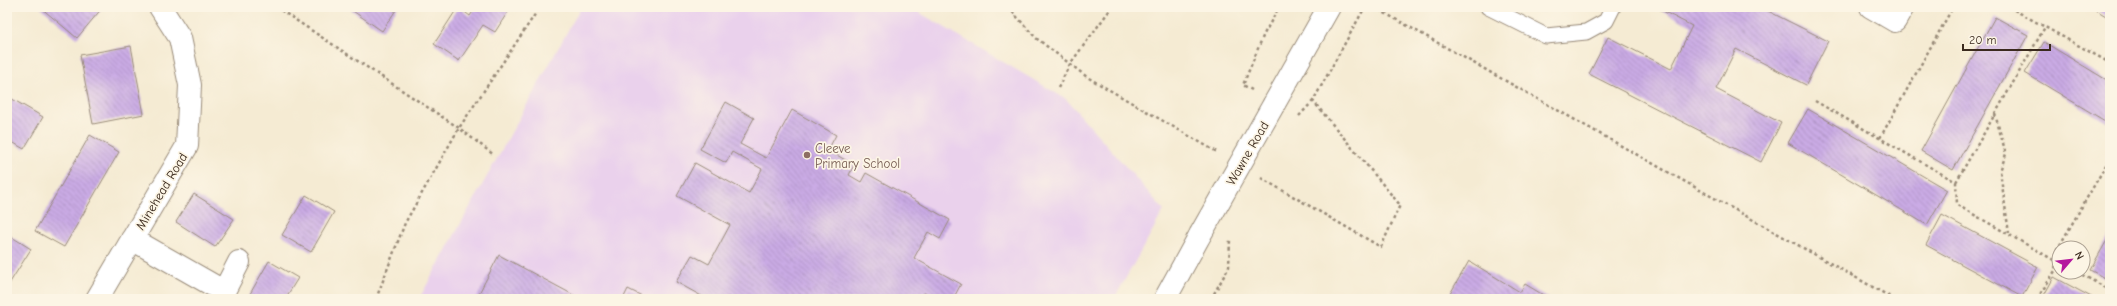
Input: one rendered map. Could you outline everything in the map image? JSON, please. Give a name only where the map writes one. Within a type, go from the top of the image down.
[{"type":"street","name":"Minehead Road","points":[[97,299],[187,146],[190,85],[180,38],[160,7]]},
{"type":"street","name":"Wawne Road","points":[[1165,299],[1329,7]]},
{"type":"street","points":[[1871,7],[1899,14]]},
{"type":"street","points":[[132,239],[221,295],[239,262]]},
{"type":"lane","points":[[1488,7],[1546,36],[1586,32],[1606,21],[1613,7]]},
{"type":"path","points":[[276,7],[460,128],[494,155]]},
{"type":"path","points":[[376,299],[405,223],[460,128],[540,7]]},
{"type":"path","points":[[1008,7],[1036,38],[1087,77],[1224,156]]},
{"type":"path","points":[[1058,88],[1070,64],[1112,7]]},
{"type":"path","points":[[1274,104],[1243,85],[1264,34],[1279,7]]},
{"type":"path","points":[[1296,120],[1313,101],[1365,7]]},
{"type":"path","points":[[1374,7],[1894,299]]},
{"type":"path","points":[[1880,138],[1953,7]]},
{"type":"path","points":[[2009,7],[2110,63]]},
{"type":"path","points":[[2045,27],[1956,182],[1957,205],[2051,258]]},
{"type":"path","points":[[1258,176],[1381,247],[1400,205],[1313,101]]},
{"type":"path","points":[[1815,101],[1956,182]]},
{"type":"path","points":[[1995,113],[2006,154],[2000,171],[2009,234]]},
{"type":"path","points":[[2063,240],[2110,158]]},
{"type":"path","points":[[1261,181],[1265,174]]},
{"type":"path","points":[[1210,299],[1229,267],[1230,234]]},
{"type":"path","points":[[2037,299],[2051,277]]},
{"type":"path","points":[[2091,280],[2110,290]]},
{"type":"shaded area","name":"Cleeve Primary School","points":[[581,7],[910,7],[1066,99],[1164,210],[1114,299],[419,299]]},
{"type":"building","points":[[40,7],[103,7],[77,38]]},
{"type":"building","points":[[347,7],[398,7],[382,31]]},
{"type":"building","points":[[458,7],[470,16],[476,7],[511,7],[495,32],[483,25],[459,61],[434,44]]},
{"type":"building","points":[[1655,7],[1760,7],[1828,41],[1806,85],[1736,49],[1716,89],[1781,123],[1761,162],[1589,74],[1608,37],[1671,69],[1692,26]]},
{"type":"building","points":[[2091,7],[2110,7],[2110,18],[2106,16]]},
{"type":"building","points":[[1995,17],[2028,35],[1953,170],[1921,151]]},
{"type":"building","points":[[2044,42],[2110,82],[2110,124],[2025,73]]},
{"type":"building","points":[[131,46],[144,114],[93,124],[80,55]]},
{"type":"building","points":[[7,96],[43,117],[24,149],[7,139]]},
{"type":"building","points":[[726,102],[754,118],[740,144],[766,158],[792,110],[836,135],[828,150],[854,165],[849,175],[861,182],[866,173],[950,220],[940,239],[928,232],[914,258],[961,284],[953,299],[935,299],[924,293],[920,299],[733,299],[728,297],[727,299],[707,299],[676,282],[692,255],[709,264],[730,225],[677,196],[695,163],[749,193],[762,169],[732,152],[726,163],[700,149]]},
{"type":"building","points":[[1808,109],[1947,190],[1927,225],[1788,143]]},
{"type":"building","points":[[90,135],[119,152],[64,247],[35,231]]},
{"type":"building","points":[[194,194],[234,219],[215,247],[176,222]]},
{"type":"building","points":[[306,195],[334,212],[311,252],[282,235]]},
{"type":"building","points":[[1942,215],[2038,267],[2022,297],[1926,245]]},
{"type":"building","points":[[7,234],[31,249],[9,284],[7,283]]},
{"type":"building","points":[[2110,235],[2110,281],[2091,271]]},
{"type":"building","points":[[499,255],[581,299],[476,299]]},
{"type":"building","points":[[269,261],[298,278],[285,299],[247,299]]},
{"type":"building","points":[[1469,261],[1520,292],[1525,284],[1550,299],[1447,299]]},
{"type":"building","points":[[2052,280],[2060,280],[2095,299],[2042,299]]},
{"type":"building","points":[[628,289],[648,299],[623,299]]},
{"type":"place","name":"Cleeve Primary School","points":[[807,155]]}]
